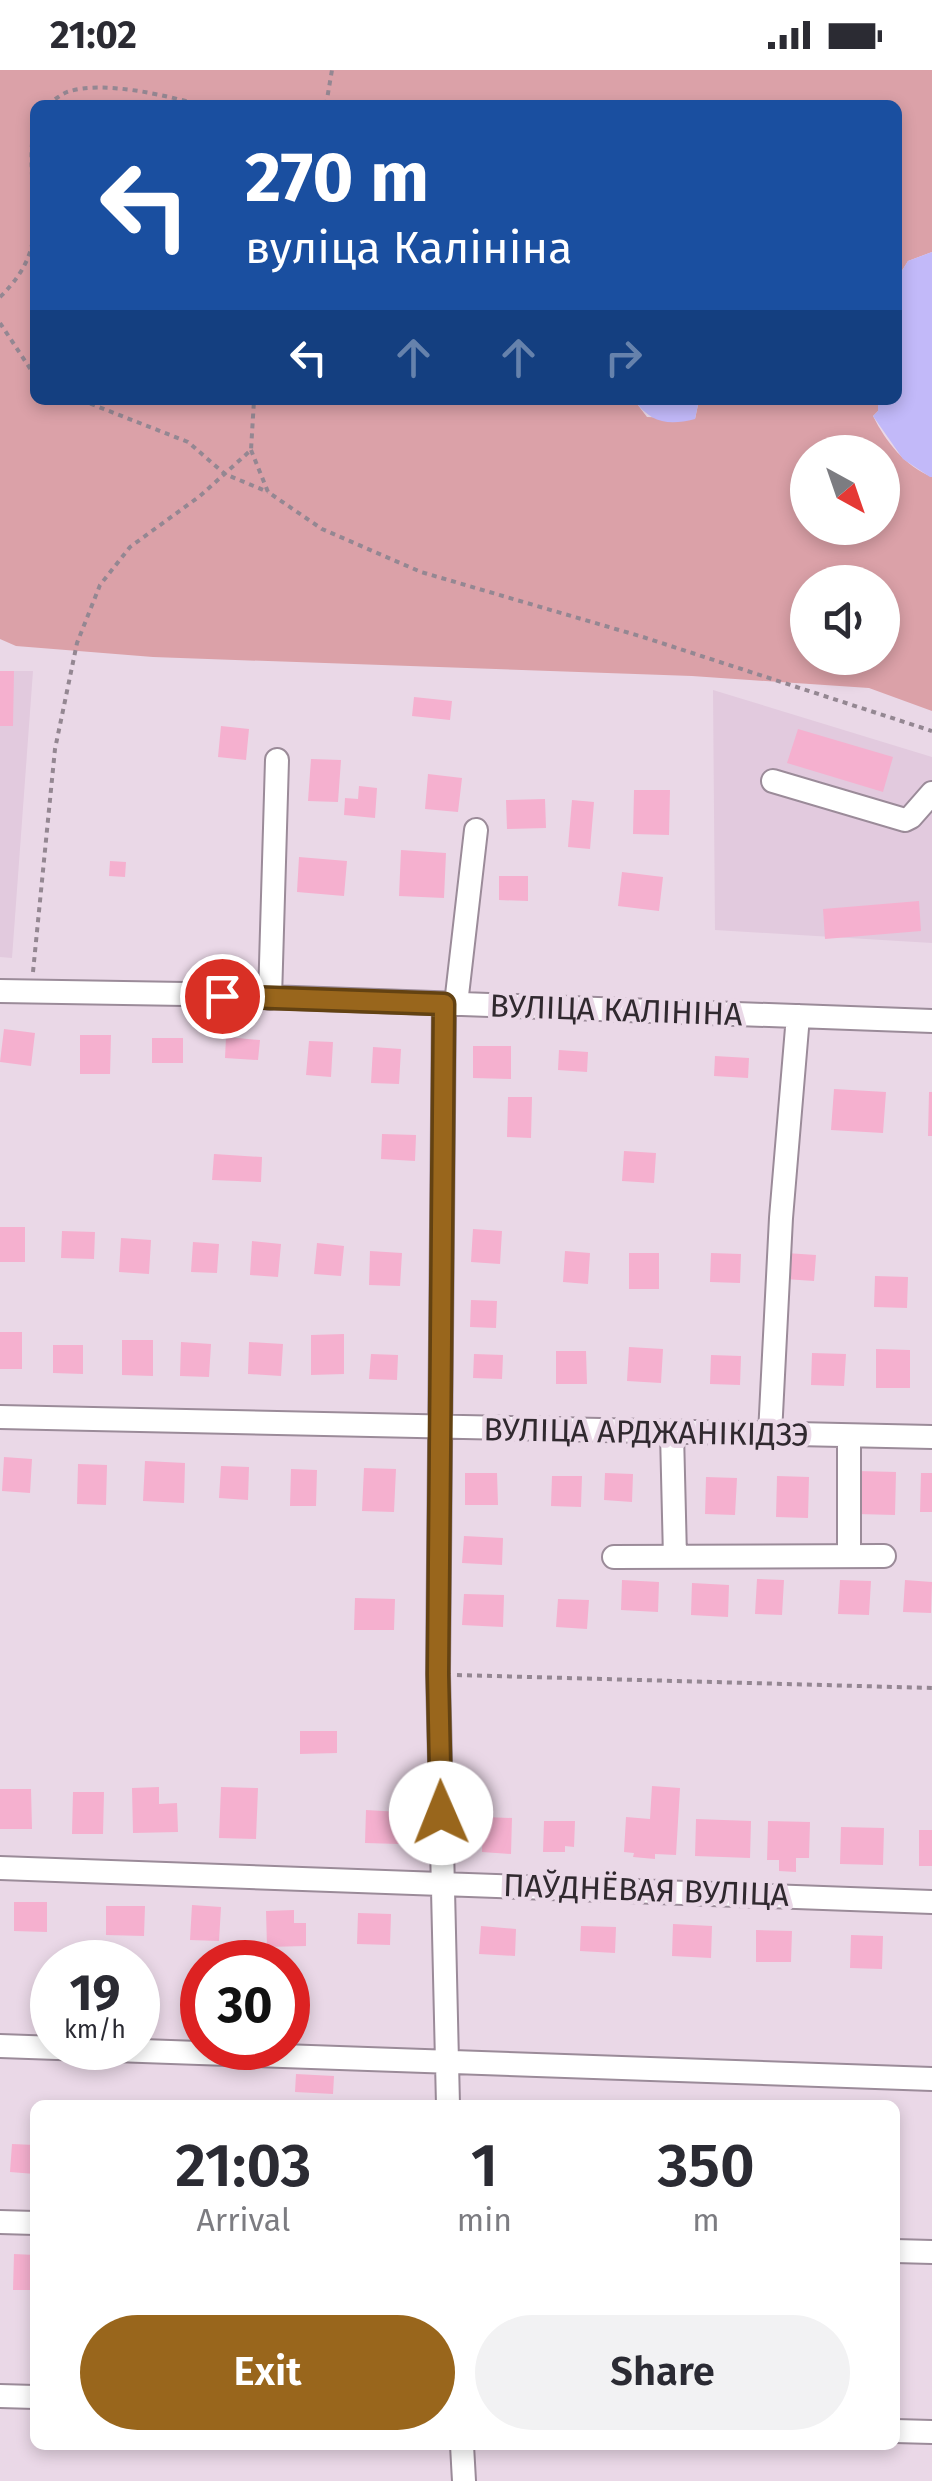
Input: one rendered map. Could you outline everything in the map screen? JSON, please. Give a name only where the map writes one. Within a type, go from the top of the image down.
[{"type":"street","points":[[270,998],[277,760]]},
{"type":"street","points":[[773,781],[906,820],[932,792]]},
{"type":"street","points":[[448,2100],[438,1674],[450,1004],[476,830]]},
{"type":"street","name":"ВУЛІЦА КАЛІНІНА","points":[[0,991],[932,1021]]},
{"type":"street","points":[[770,1434],[781,1218],[798,1016]]},
{"type":"street","name":"ВУЛІЦА АРДЖАНІКІДЗЭ","points":[[0,1417],[932,1437]]},
{"type":"street","points":[[672,1432],[675,1557]]},
{"type":"street","points":[[849,1436],[850,1556]]},
{"type":"street","points":[[614,1557],[884,1556]]},
{"type":"street","name":"ПАЎДНЁВАЯ ВУЛІЦА","points":[[0,1868],[932,1902]]},
{"type":"street","points":[[0,2046],[932,2079]]},
{"type":"street","points":[[0,2222],[30,2223]]},
{"type":"street","points":[[900,2251],[932,2252]]},
{"type":"street","points":[[0,2396],[30,2397]]},
{"type":"street","points":[[900,2431],[932,2432]]},
{"type":"street","points":[[462,2450],[464,2481]]},
{"type":"path","points":[[327,100],[332,70]]},
{"type":"path","points":[[55,100],[68,92],[102,89],[164,94],[184,100]]},
{"type":"path","points":[[0,297],[18,279],[30,256]]},
{"type":"path","points":[[0,322],[30,368]]},
{"type":"path","points":[[94,405],[188,442],[224,474],[268,492],[322,529],[421,572],[662,643],[932,731]]},
{"type":"path","points":[[254,405],[251,450],[268,492]]},
{"type":"path","points":[[32,992],[54,749],[77,643],[100,586],[130,547],[251,450]]},
{"type":"path","points":[[438,1674],[932,1688]]},
{"type":"shaded area","points":[[0,70],[932,70],[932,252],[908,261],[902,271],[902,100],[30,100],[30,405],[638,405],[647,417],[695,419],[698,405],[878,405],[873,416],[884,435],[790,435],[790,545],[900,545],[900,455],[932,477],[932,711],[869,688],[692,676],[153,657],[16,646],[0,639]]},
{"type":"shaded area","points":[[932,252],[932,477],[903,459],[900,435],[886,435],[873,416],[878,405],[902,405],[902,271],[908,261]]},
{"type":"shaded area","points":[[638,405],[698,405],[695,419],[676,422],[661,421]]},
{"type":"shaded area","points":[[0,671],[33,671],[12,958],[0,957]]},
{"type":"shaded area","points":[[713,690],[932,757],[932,943],[715,930]]},
{"type":"building","points":[[0,671],[14,671],[13,726],[0,726]]},
{"type":"building","points":[[414,697],[452,701],[450,720],[412,716]]},
{"type":"building","points":[[221,726],[249,729],[246,760],[218,757]]},
{"type":"building","points":[[798,729],[893,757],[883,792],[787,763]]},
{"type":"building","points":[[311,759],[341,760],[338,802],[308,801]]},
{"type":"building","points":[[428,774],[462,778],[458,812],[425,809]]},
{"type":"building","points":[[359,786],[377,788],[375,818],[344,815],[345,798],[358,799]]},
{"type":"building","points":[[634,790],[670,790],[669,835],[633,834]]},
{"type":"building","points":[[545,799],[546,828],[507,829],[506,800]]},
{"type":"building","points":[[572,800],[594,802],[590,849],[568,847]]},
{"type":"building","points":[[401,850],[446,853],[444,898],[399,896]]},
{"type":"building","points":[[299,857],[347,861],[344,896],[297,892]]},
{"type":"building","points":[[110,861],[126,862],[125,877],[109,876]]},
{"type":"building","points":[[622,872],[663,877],[659,911],[618,906]]},
{"type":"building","points":[[499,876],[528,876],[528,901],[499,900]]},
{"type":"building","points":[[919,901],[921,931],[825,939],[823,909]]},
{"type":"building","points":[[4,1029],[35,1033],[31,1066],[0,1062]]},
{"type":"building","points":[[80,1035],[111,1035],[110,1074],[80,1074]]},
{"type":"building","points":[[226,1037],[260,1040],[258,1060],[225,1058]]},
{"type":"building","points":[[152,1038],[183,1038],[183,1063],[152,1063]]},
{"type":"building","points":[[309,1041],[333,1042],[331,1077],[306,1075]]},
{"type":"building","points":[[473,1046],[511,1046],[511,1079],[473,1078]]},
{"type":"building","points":[[373,1047],[401,1049],[399,1084],[371,1083]]},
{"type":"building","points":[[559,1050],[588,1052],[587,1072],[558,1070]]},
{"type":"building","points":[[715,1056],[749,1058],[748,1078],[714,1076]]},
{"type":"building","points":[[834,1089],[886,1092],[883,1133],[831,1130]]},
{"type":"building","points":[[932,1092],[932,1136],[928,1136]]},
{"type":"building","points":[[508,1097],[532,1097],[531,1138],[507,1137]]},
{"type":"building","points":[[382,1134],[416,1135],[415,1161],[381,1159]]},
{"type":"building","points":[[624,1151],[656,1153],[654,1183],[622,1181]]},
{"type":"building","points":[[214,1154],[262,1157],[261,1182],[212,1180]]},
{"type":"building","points":[[0,1227],[25,1227],[25,1262],[0,1262]]},
{"type":"building","points":[[473,1229],[502,1231],[500,1264],[471,1262]]},
{"type":"building","points":[[62,1231],[95,1232],[94,1259],[61,1258]]},
{"type":"building","points":[[121,1238],[151,1240],[149,1274],[119,1272]]},
{"type":"building","points":[[252,1241],[281,1244],[278,1277],[250,1275]]},
{"type":"building","points":[[193,1242],[219,1244],[217,1273],[191,1272]]},
{"type":"building","points":[[317,1243],[344,1246],[341,1276],[314,1274]]},
{"type":"building","points":[[370,1251],[402,1253],[400,1286],[369,1285]]},
{"type":"building","points":[[565,1251],[590,1253],[588,1284],[563,1282]]},
{"type":"building","points":[[629,1253],[659,1253],[659,1289],[629,1289]]},
{"type":"building","points":[[711,1253],[741,1254],[740,1283],[710,1282]]},
{"type":"building","points":[[786,1253],[816,1255],[814,1281],[785,1279]]},
{"type":"building","points":[[875,1276],[908,1277],[907,1308],[874,1307]]},
{"type":"building","points":[[471,1300],[497,1301],[496,1328],[470,1327]]},
{"type":"building","points":[[0,1332],[22,1332],[22,1369],[0,1369]]},
{"type":"building","points":[[344,1334],[344,1374],[311,1375],[311,1335]]},
{"type":"building","points":[[122,1340],[153,1340],[153,1376],[122,1375]]},
{"type":"building","points":[[181,1342],[211,1344],[209,1377],[180,1376]]},
{"type":"building","points":[[249,1342],[283,1344],[281,1376],[248,1374]]},
{"type":"building","points":[[53,1345],[83,1345],[83,1374],[53,1373]]},
{"type":"building","points":[[629,1347],[663,1349],[661,1383],[627,1381]]},
{"type":"building","points":[[876,1349],[910,1350],[910,1388],[876,1388]]},
{"type":"building","points":[[556,1351],[586,1351],[587,1384],[556,1384]]},
{"type":"building","points":[[812,1353],[846,1354],[844,1386],[811,1385]]},
{"type":"building","points":[[371,1354],[398,1355],[397,1380],[369,1379]]},
{"type":"building","points":[[474,1354],[503,1355],[502,1379],[473,1378]]},
{"type":"building","points":[[711,1355],[741,1356],[740,1385],[710,1384]]},
{"type":"building","points":[[4,1457],[32,1459],[30,1493],[2,1491]]},
{"type":"building","points":[[145,1461],[185,1463],[184,1503],[143,1501]]},
{"type":"building","points":[[78,1464],[107,1465],[106,1505],[77,1504]]},
{"type":"building","points":[[221,1466],[249,1467],[248,1500],[219,1498]]},
{"type":"building","points":[[364,1468],[396,1469],[394,1512],[362,1511]]},
{"type":"building","points":[[291,1469],[317,1470],[316,1506],[290,1506]]},
{"type":"building","points":[[858,1471],[896,1472],[895,1515],[857,1514]]},
{"type":"building","points":[[465,1473],[497,1473],[498,1505],[465,1505]]},
{"type":"building","points":[[605,1473],[633,1474],[632,1502],[604,1500]]},
{"type":"building","points":[[921,1473],[932,1473],[932,1512],[920,1512]]},
{"type":"building","points":[[552,1476],[582,1476],[581,1507],[551,1506]]},
{"type":"building","points":[[777,1476],[809,1477],[808,1518],[776,1517]]},
{"type":"building","points":[[706,1477],[737,1478],[735,1515],[705,1514]]},
{"type":"building","points":[[464,1536],[503,1538],[502,1565],[462,1563]]},
{"type":"building","points":[[757,1579],[784,1580],[782,1615],[755,1614]]},
{"type":"building","points":[[622,1580],[659,1582],[658,1612],[621,1610]]},
{"type":"building","points":[[840,1580],[871,1581],[869,1615],[838,1614]]},
{"type":"building","points":[[905,1580],[932,1582],[931,1613],[903,1612]]},
{"type":"building","points":[[692,1583],[729,1585],[728,1617],[691,1615]]},
{"type":"building","points":[[464,1594],[504,1595],[503,1627],[462,1625]]},
{"type":"building","points":[[355,1598],[395,1599],[394,1630],[354,1630]]},
{"type":"building","points":[[558,1599],[589,1600],[587,1629],[556,1627]]},
{"type":"building","points":[[300,1731],[337,1731],[337,1753],[300,1754]]},
{"type":"building","points":[[652,1786],[680,1788],[676,1855],[655,1854],[655,1859],[633,1857],[634,1853],[624,1852],[626,1817],[650,1819]]},
{"type":"building","points":[[159,1787],[159,1804],[177,1803],[178,1832],[133,1833],[132,1788]]},
{"type":"building","points":[[221,1787],[258,1788],[256,1839],[219,1838]]},
{"type":"building","points":[[0,1789],[31,1789],[32,1829],[0,1829]]},
{"type":"building","points":[[73,1792],[104,1792],[103,1834],[72,1834]]},
{"type":"building","points":[[366,1810],[400,1812],[399,1844],[365,1843]]},
{"type":"building","points":[[483,1817],[512,1818],[511,1854],[482,1852]]},
{"type":"building","points":[[696,1819],[751,1821],[750,1858],[695,1856]]},
{"type":"building","points":[[544,1821],[575,1821],[574,1847],[565,1846],[565,1852],[543,1852]]},
{"type":"building","points":[[768,1821],[810,1822],[809,1858],[796,1858],[796,1872],[779,1871],[779,1860],[767,1860]]},
{"type":"building","points":[[841,1827],[884,1828],[883,1865],[840,1864]]},
{"type":"building","points":[[919,1830],[932,1830],[932,1866],[919,1866]]},
{"type":"building","points":[[14,1902],[47,1902],[47,1932],[14,1931]]},
{"type":"building","points":[[192,1905],[221,1907],[219,1940],[190,1940]]},
{"type":"building","points":[[106,1906],[145,1906],[144,1936],[106,1935]]},
{"type":"building","points":[[294,1910],[294,1923],[306,1923],[306,1940],[267,1940],[266,1911]]},
{"type":"building","points":[[358,1913],[391,1914],[390,1945],[357,1944]]},
{"type":"building","points":[[673,1924],[712,1926],[711,1958],[672,1956]]},
{"type":"building","points":[[481,1926],[516,1929],[515,1956],[479,1954]]},
{"type":"building","points":[[581,1926],[616,1927],[615,1953],[580,1951]]},
{"type":"building","points":[[756,1930],[792,1931],[791,1962],[756,1962]]},
{"type":"building","points":[[851,1935],[883,1936],[882,1969],[850,1968]]},
{"type":"building","points":[[296,2074],[334,2076],[333,2094],[295,2092]]},
{"type":"building","points":[[12,2144],[30,2145],[30,2174],[10,2172]]},
{"type":"building","points":[[14,2254],[30,2255],[30,2290],[13,2290]]},
{"type":"route","points":[[222,996],[444,1004],[438,1674],[441,1813]]}]
